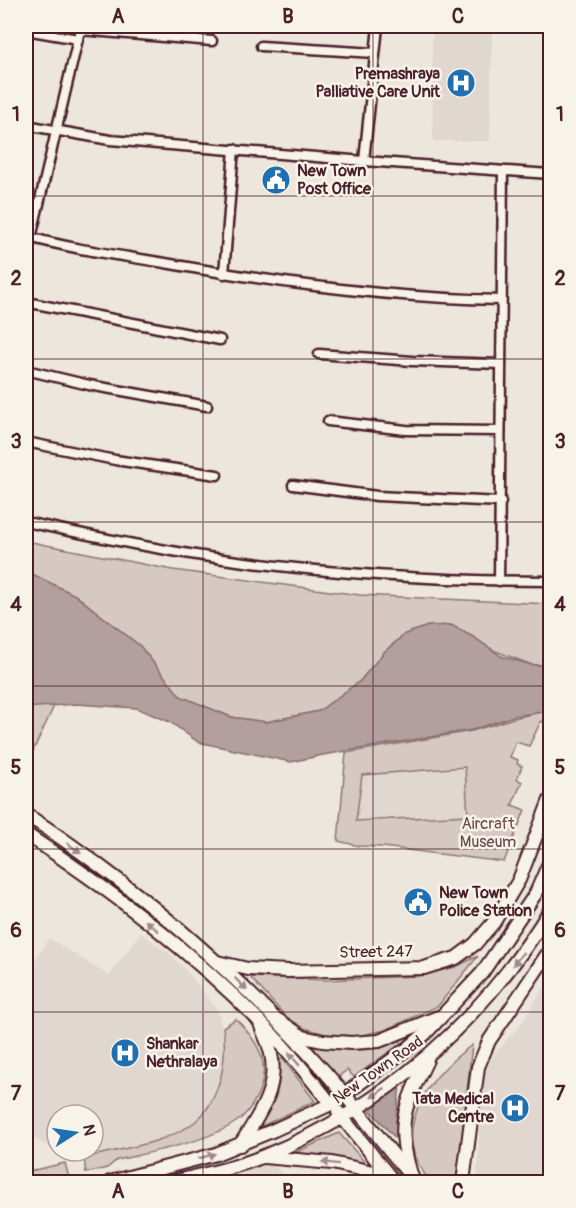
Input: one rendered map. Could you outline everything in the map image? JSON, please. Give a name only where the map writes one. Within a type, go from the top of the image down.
[{"type":"main road","name":"Street 247","points":[[217,962],[248,969],[278,971],[424,968],[456,958],[475,944],[490,927],[519,880],[550,800]]},
{"type":"main road","points":[[27,818],[117,879],[217,962],[278,1020],[345,1095],[414,1181]]},
{"type":"main road","points":[[26,834],[75,867],[139,916],[213,978],[282,1044],[391,1179]]},
{"type":"main road","points":[[110,1182],[154,1172],[240,1145],[331,1104],[407,1050],[445,1014],[482,973],[536,893],[550,861]]},
{"type":"main road","name":"New Town Road","points":[[172,1182],[262,1157],[313,1134],[355,1108],[429,1056],[457,1030],[520,957],[550,910]]},
{"type":"main road","points":[[490,927],[496,954]]},
{"type":"main road","points":[[463,1182],[478,1067],[482,1054],[550,950]]},
{"type":"main road","points":[[278,1020],[303,1036],[322,1041],[351,1043],[379,1041],[445,1014]]},
{"type":"main road","points":[[240,1145],[263,1107],[272,1082],[271,1054],[260,1023]]},
{"type":"main road","points":[[414,1181],[404,1144],[404,1118],[411,1092],[429,1056]]},
{"type":"main road","points":[[262,1157],[332,1163],[391,1179]]},
{"type":"street","points":[[364,161],[378,26]]},
{"type":"street","points":[[26,30],[212,41]]},
{"type":"street","points":[[26,259],[28,236],[79,32]]},
{"type":"street","points":[[261,46],[375,53]]},
{"type":"street","points":[[26,125],[110,140],[550,174]]},
{"type":"street","points":[[224,274],[234,149]]},
{"type":"street","points":[[499,581],[503,171]]},
{"type":"street","points":[[28,236],[224,274],[405,295],[501,300]]},
{"type":"street","points":[[26,302],[220,340]]},
{"type":"street","points":[[319,354],[411,361],[501,364]]},
{"type":"street","points":[[26,370],[207,406]]},
{"type":"street","points":[[328,421],[405,430],[500,431]]},
{"type":"street","points":[[26,442],[114,460],[217,475]]},
{"type":"street","points":[[293,485],[377,496],[501,502]]},
{"type":"street","points":[[26,522],[244,562],[416,577],[550,581]]},
{"type":"shaded area","name":"Premashraya Palliative Care Unit","points":[[432,26],[492,26],[490,141],[433,141]]},
{"type":"shaded area","points":[[26,571],[75,595],[140,646],[180,696],[231,717],[266,722],[319,711],[360,681],[384,652],[405,634],[428,626],[451,625],[501,656],[532,665],[550,665],[550,711],[514,716],[472,730],[291,762],[198,742],[170,722],[136,708],[76,704],[26,708]]},
{"type":"shaded area","points":[[466,767],[469,815],[356,821],[361,775]]},
{"type":"shaded area","name":"Shankar Nethralaya","points":[[141,933],[171,955],[185,969],[218,1011],[225,1045],[225,1061],[214,1097],[198,1120],[181,1131],[158,1140],[105,1153],[105,1103],[45,1103],[45,1145],[26,1133],[26,974],[49,938],[109,976]]},
{"type":"shaded area","name":"Tata Medical Centre","points":[[550,978],[550,1182],[477,1182],[482,1077],[495,1053],[519,1027]]},
{"type":"shaded area","points":[[400,1085],[396,1121],[398,1141],[369,1109]]},
{"type":"shaded area","points":[[264,1157],[291,1182],[233,1182]]},
{"type":"green space","points":[[26,541],[173,570],[360,595],[550,604],[550,665],[532,665],[493,650],[451,625],[418,630],[405,634],[384,652],[360,681],[319,711],[266,722],[231,717],[180,696],[140,646],[75,595],[26,577]]},
{"type":"green space","points":[[26,706],[54,706],[26,766]]},
{"type":"green space","name":"Aircraft Museum","points":[[541,712],[550,713],[550,725],[541,721],[529,746],[516,742],[510,757],[518,760],[517,764],[522,766],[517,779],[522,782],[512,805],[525,810],[504,862],[359,846],[338,841],[346,753],[472,731]],"holes":[[[465,767],[468,815],[356,821],[362,775]]]},
{"type":"green space","points":[[478,956],[438,1006],[385,1030],[357,1036],[326,1034],[304,1028],[287,1018],[250,977],[327,980],[418,976],[455,967]]},
{"type":"green space","points":[[236,1019],[255,1042],[262,1060],[263,1079],[258,1094],[244,1115],[236,1122],[210,1135],[178,1146],[117,1160],[107,1168],[86,1173],[85,1163],[105,1163],[105,1153],[142,1145],[171,1135],[185,1129],[200,1117],[212,1100],[220,1079],[224,1057],[223,1027]]},
{"type":"green space","points":[[401,1040],[401,1043],[354,1077],[347,1070],[338,1077],[315,1051],[318,1045],[348,1049],[380,1048]]},
{"type":"green space","points":[[472,1045],[457,1182],[431,1182],[418,1163],[412,1144],[413,1125],[418,1107],[428,1089],[441,1073]]},
{"type":"green space","points":[[282,1058],[315,1101],[258,1128],[276,1097]]},
{"type":"green space","points":[[339,1133],[371,1169],[292,1154]]},
{"type":"green space","points":[[65,1163],[69,1178],[49,1182],[26,1182],[26,1172]]},
{"type":"green space","points":[[289,1176],[329,1178],[358,1182],[254,1182]]},
{"type":"place","name":"Premashraya Palliative Care Unit","points":[[461,83]]},
{"type":"place","name":"New Town Post Office","points":[[276,180]]},
{"type":"place","name":"New Town Police Station","points":[[418,902]]},
{"type":"place","name":"Shankar Nethralaya","points":[[125,1053]]},
{"type":"place","name":"Tata Medical Centre","points":[[515,1108]]}]
